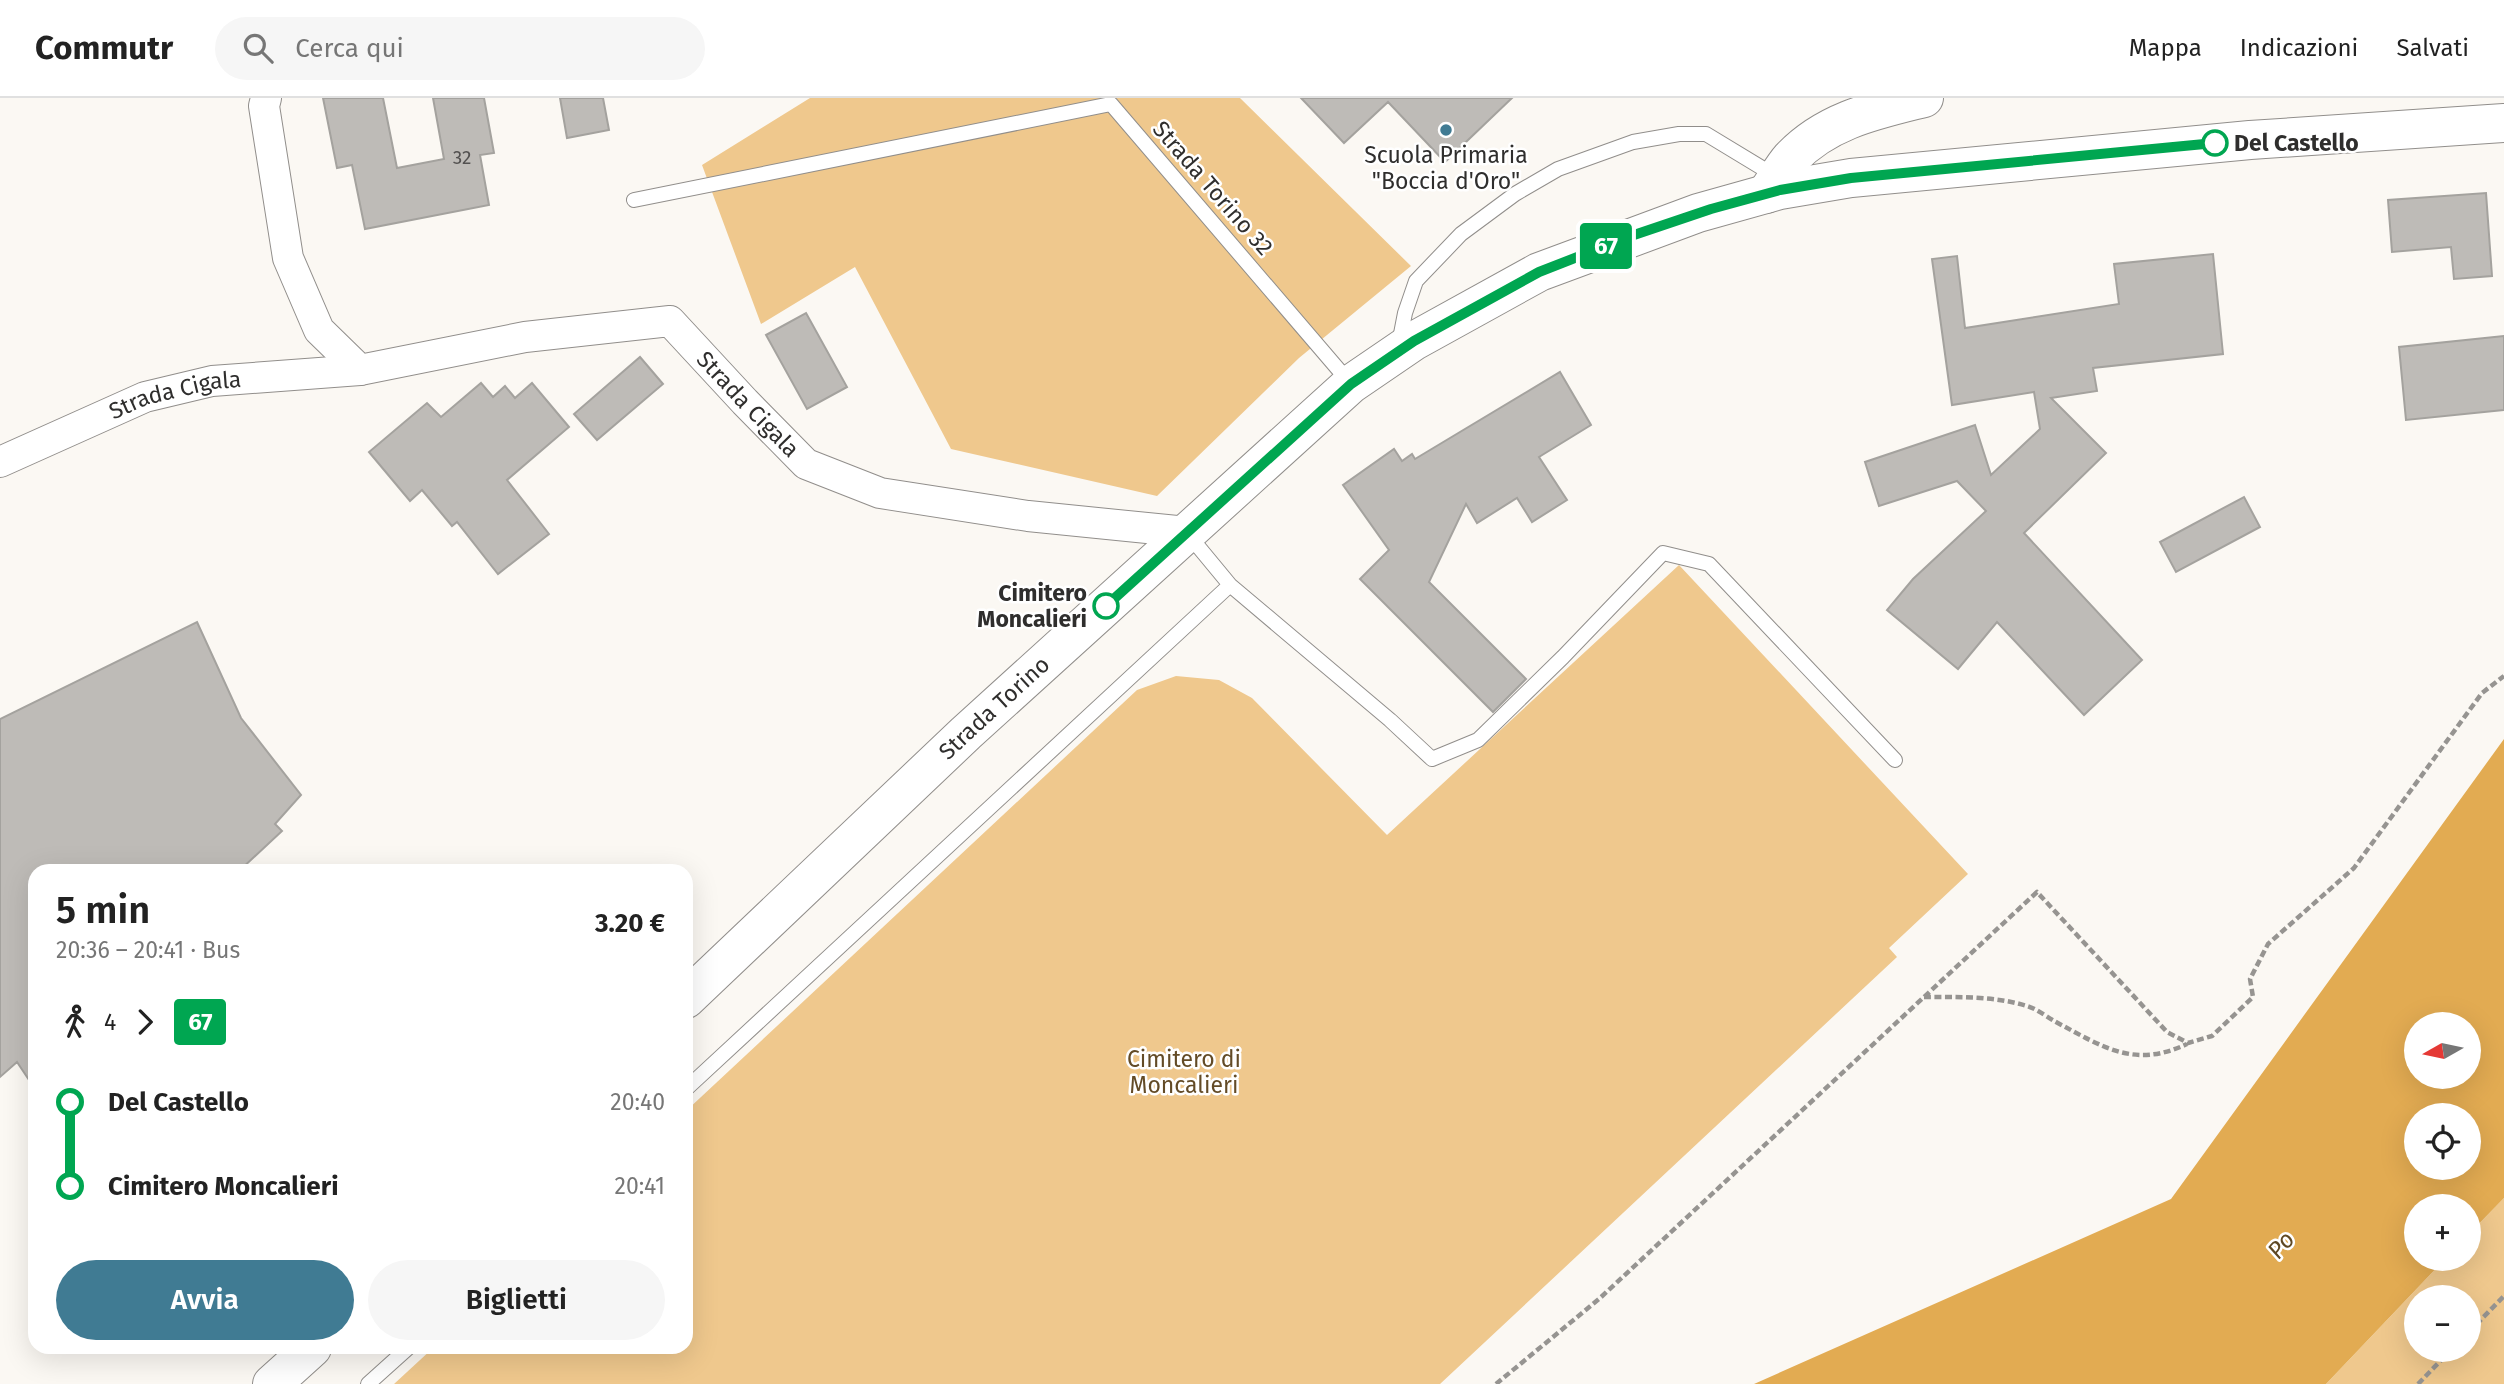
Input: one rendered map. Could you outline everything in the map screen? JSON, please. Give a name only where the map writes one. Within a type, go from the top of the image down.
[{"type":"main road","points":[[1779,186],[1791,158],[1823,132],[1860,114],[1924,98]]},
{"type":"main road","name":"Strada Torino","points":[[693,992],[966,733],[1351,384],[1433,330],[1539,272],[1779,186],[2250,140],[2504,123]]},
{"type":"main road","points":[[272,1384],[305,1354]]},
{"type":"street","points":[[266,98],[264,106],[288,258],[319,330],[360,370]]},
{"type":"street","name":"Strada Cigala","points":[[0,462],[145,397],[212,381],[360,370],[525,337],[670,321],[806,464],[880,492],[1028,516],[1186,532]]},
{"type":"lane","name":"Strada Torino 32","points":[[634,200],[1111,104],[1351,384]]},
{"type":"lane","points":[[1398,352],[1405,313],[1416,281],[1461,234],[1515,194],[1558,169],[1633,142],[1679,134],[1706,134],[1779,186]]},
{"type":"lane","points":[[1186,532],[1230,585],[1390,720],[1432,759],[1478,740],[1663,553],[1709,564],[1895,761]]},
{"type":"lane","points":[[693,1083],[1230,585]]},
{"type":"lane","points":[[368,1384],[401,1354]]},
{"type":"path","points":[[1924,997],[1993,1000],[2028,1006],[2093,1043],[2132,1055],[2166,1054],[2188,1043],[2212,1036],[2253,997],[2250,979],[2268,944],[2354,868],[2482,693],[2504,676]]},
{"type":"path","points":[[1496,1384],[1600,1299],[2038,891],[2167,1032],[2188,1043]]},
{"type":"path","points":[[2481,1320],[2504,1296]]},
{"type":"path","points":[[2418,1384],[2439,1362]]},
{"type":"green space","points":[[810,98],[1240,98],[1411,266],[1299,358],[1157,496],[951,449],[855,267],[761,324],[702,165]]},
{"type":"green space","name":"Cimitero di Moncalieri","points":[[1679,565],[1968,874],[1889,948],[1897,957],[1440,1384],[394,1384],[426,1354],[693,1354],[693,1104],[1137,690],[1176,676],[1219,680],[1252,698],[1387,835]]},
{"type":"green space","points":[[2504,1198],[2504,1384],[2326,1384],[2404,1302],[2404,1362],[2481,1362],[2481,1285],[2420,1285],[2434,1271],[2481,1271],[2481,1222]]},
{"type":"water","name":"Po","points":[[2504,739],[2504,1198],[2481,1222],[2481,1194],[2404,1194],[2404,1271],[2434,1271],[2420,1285],[2404,1285],[2404,1302],[2326,1384],[1754,1384],[2171,1199]]},
{"type":"building","points":[[323,98],[383,98],[397,168],[444,159],[433,98],[484,98],[494,153],[480,155],[489,205],[365,229],[352,165],[337,168]]},
{"type":"building","points":[[560,98],[603,98],[609,130],[567,138]]},
{"type":"building","name":"Scuola Primaria \"Boccia d'Oro\"","points":[[1301,98],[1512,98],[1445,162],[1388,102],[1344,143]]},
{"type":"building","points":[[2486,193],[2492,276],[2454,279],[2451,247],[2392,252],[2388,200]]},
{"type":"building","points":[[2213,254],[2223,354],[2093,368],[2097,391],[2051,398],[2106,453],[2024,533],[2142,660],[2084,715],[1997,622],[1958,669],[1887,610],[1913,579],[1986,511],[1957,481],[1879,506],[1865,462],[1975,425],[1991,475],[2040,429],[2034,392],[1952,405],[1932,259],[1957,256],[1965,328],[2119,304],[2114,264]]},
{"type":"building","points":[[806,313],[847,387],[807,409],[766,335]]},
{"type":"building","points":[[2504,336],[2504,410],[2406,420],[2399,347]]},
{"type":"building","points":[[640,357],[663,384],[597,440],[574,414]]},
{"type":"building","points":[[1560,372],[1591,425],[1539,457],[1567,500],[1532,522],[1517,498],[1477,523],[1466,504],[1429,582],[1526,679],[1493,712],[1360,579],[1389,550],[1343,485],[1394,449],[1402,461],[1412,454],[1415,459]]},
{"type":"building","points":[[481,383],[493,397],[505,386],[515,398],[532,383],[569,427],[507,480],[549,534],[498,574],[457,522],[452,526],[422,490],[410,501],[369,452],[427,403],[441,417]]},
{"type":"building","points":[[2244,497],[2260,527],[2176,572],[2160,542]]},
{"type":"building","points":[[197,622],[241,718],[301,795],[275,824],[282,831],[247,864],[28,864],[28,1078],[17,1062],[0,1077],[0,719]]},
{"type":"bus line","name":"67","points":[[1106,606],[1351,384],[1414,341],[1539,272],[1698,213],[1780,190],[1851,178],[2215,143]]},
{"type":"place","name":"Scuola Primaria \"Boccia d'Oro\"","points":[[1446,130]]},
{"type":"place","name":"Del Castello","points":[[2215,143]]},
{"type":"place","name":"Cimitero Moncalieri","points":[[1106,606]]}]
